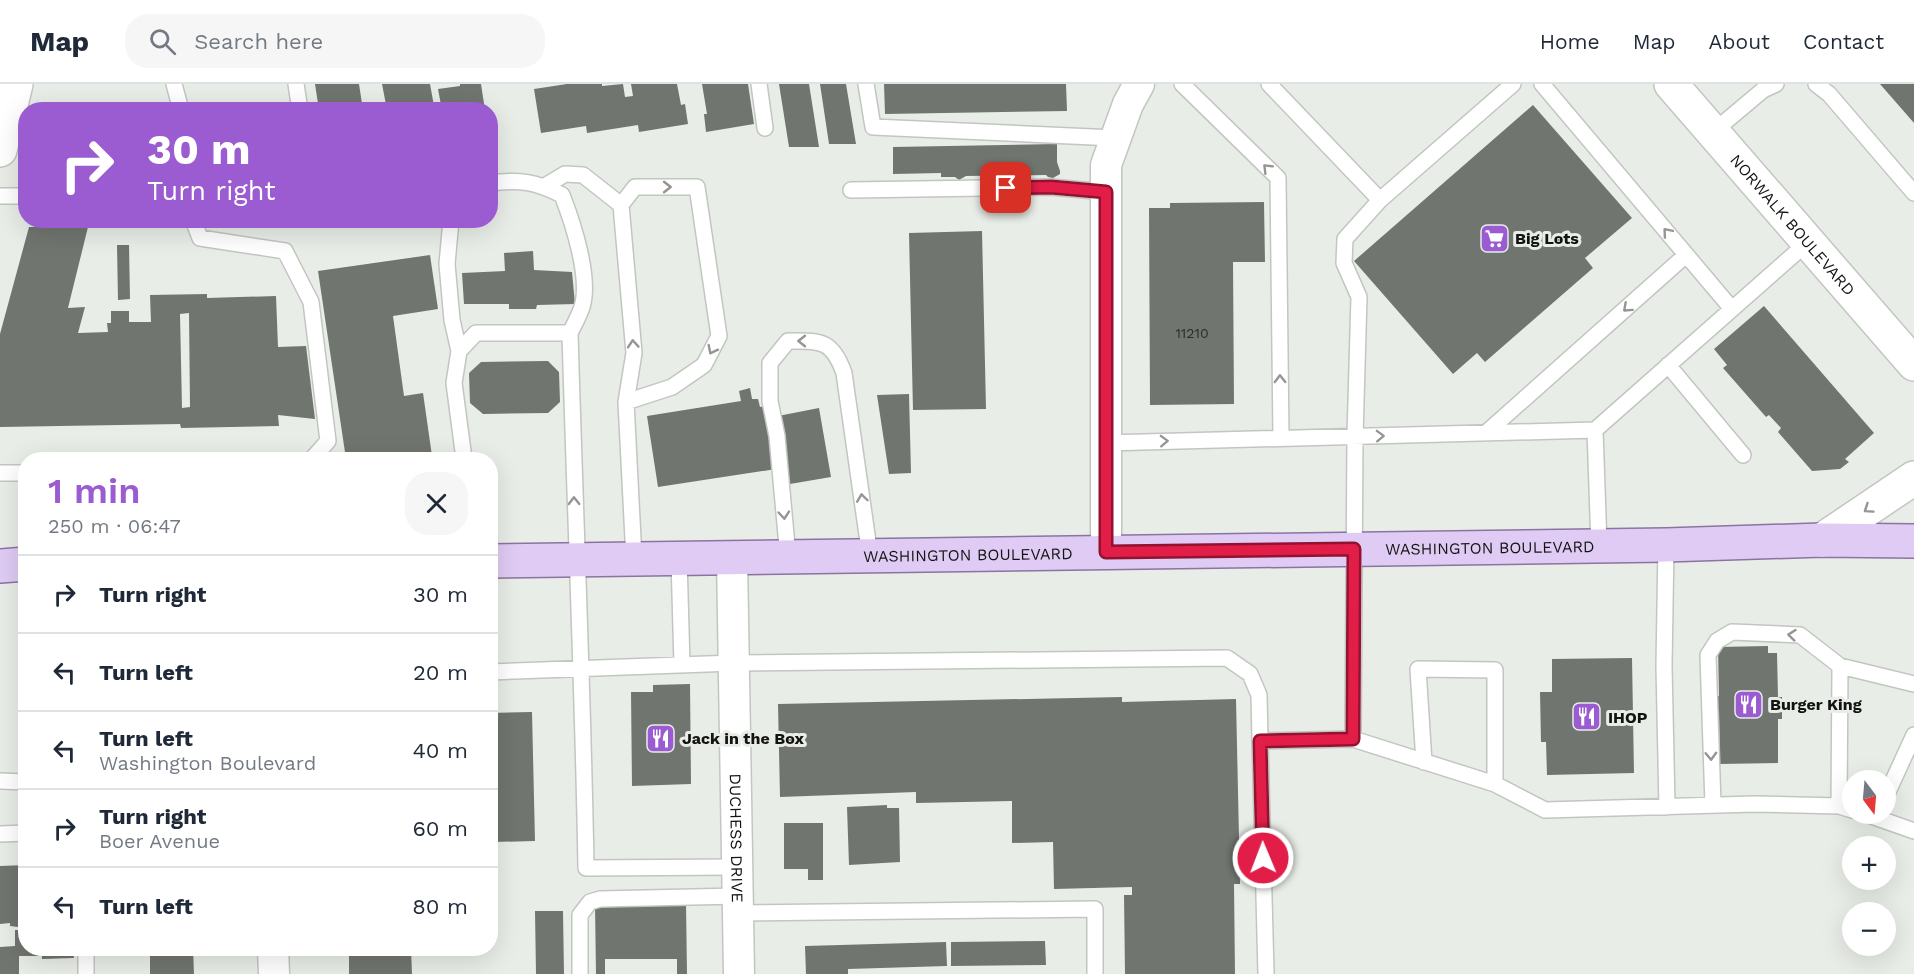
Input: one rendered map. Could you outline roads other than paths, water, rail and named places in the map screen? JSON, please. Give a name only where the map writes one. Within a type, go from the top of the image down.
[{"type":"main road","points":[[0,150],[16,84]]},
{"type":"main road","name":"NORWALK BOULEVARD","points":[[1671,84],[1914,364]]},
{"type":"main road","points":[[1822,540],[1914,478]]},
{"type":"main road","name":"WASHINGTON BOULEVARD","points":[[498,561],[1666,545],[1822,540],[1914,541]]},
{"type":"main road","points":[[0,566],[18,565]]},
{"type":"street","points":[[1106,552],[1106,165],[1128,104],[1139,84]]},
{"type":"street","name":"DUCHESS DRIVE","points":[[732,558],[739,974]]},
{"type":"street","points":[[273,956],[274,974]]},
{"type":"lane","points":[[174,84],[179,102]]},
{"type":"lane","points":[[296,84],[299,102]]},
{"type":"lane","points":[[759,84],[765,128]]},
{"type":"lane","points":[[866,84],[873,127],[1116,138]]},
{"type":"lane","points":[[1182,84],[1278,178],[1281,438]]},
{"type":"lane","points":[[1269,84],[1380,200]]},
{"type":"lane","points":[[1353,739],[1355,436],[1359,297],[1344,262],[1345,239],[1380,200],[1513,84]]},
{"type":"lane","points":[[1542,84],[1732,309]]},
{"type":"lane","points":[[1713,132],[1764,90],[1776,84]]},
{"type":"lane","points":[[1816,84],[1829,94],[1914,193]]},
{"type":"lane","points":[[545,186],[565,174],[583,175],[621,205]]},
{"type":"lane","points":[[498,183],[537,183],[562,195],[574,225],[585,287],[582,307],[570,333],[576,560],[582,669],[586,868],[737,867]]},
{"type":"lane","points":[[626,402],[672,387],[704,365],[719,336],[697,187],[635,187],[621,205],[634,353],[626,402],[634,559]]},
{"type":"lane","points":[[851,190],[1051,187],[1106,192]]},
{"type":"lane","points":[[0,196],[18,196]]},
{"type":"lane","points":[[196,228],[200,238],[285,251],[311,302],[328,441],[318,452]]},
{"type":"lane","points":[[450,228],[447,264],[452,320],[459,351],[454,383],[463,452]]},
{"type":"lane","points":[[1106,443],[1595,430],[1808,242]]},
{"type":"lane","points":[[1487,432],[1686,255]]},
{"type":"lane","points":[[459,351],[476,333],[570,333]]},
{"type":"lane","points":[[788,557],[777,436],[770,401],[771,363],[788,341],[819,341],[837,355],[844,373],[870,556]]},
{"type":"lane","points":[[1668,365],[1743,455]]},
{"type":"lane","points":[[1595,430],[1599,546]]},
{"type":"lane","points":[[0,473],[18,473]]},
{"type":"lane","points":[[1666,545],[1664,666],[1667,807]]},
{"type":"lane","points":[[678,559],[682,665]]},
{"type":"lane","points":[[1713,805],[1708,655],[1718,641],[1732,632],[1800,635],[1840,666],[1914,684]]},
{"type":"lane","points":[[498,672],[734,663],[1227,657],[1250,674],[1260,695],[1266,974]]},
{"type":"lane","points":[[1840,666],[1844,770]]},
{"type":"lane","points":[[1424,762],[1418,669],[1495,670],[1495,784]]},
{"type":"lane","points":[[1896,774],[1914,735]]},
{"type":"lane","points":[[1260,741],[1353,739],[1495,784],[1545,810],[1713,805],[1842,808]]},
{"type":"lane","points":[[0,781],[18,782]]},
{"type":"lane","points":[[1896,822],[1913,828]]},
{"type":"lane","points":[[0,834],[18,833]]},
{"type":"lane","points":[[580,974],[580,915],[590,902],[600,899],[738,904],[1095,909],[1095,974]]},
{"type":"lane","points":[[86,956],[86,974]]},
{"type":"place","name":"Big Lots","points":[[1494,238]]},
{"type":"place","name":"Burger King","points":[[1749,704]]},
{"type":"place","name":"IHOP","points":[[1587,717]]},
{"type":"place","name":"Jack in the Box","points":[[661,738]]}]
